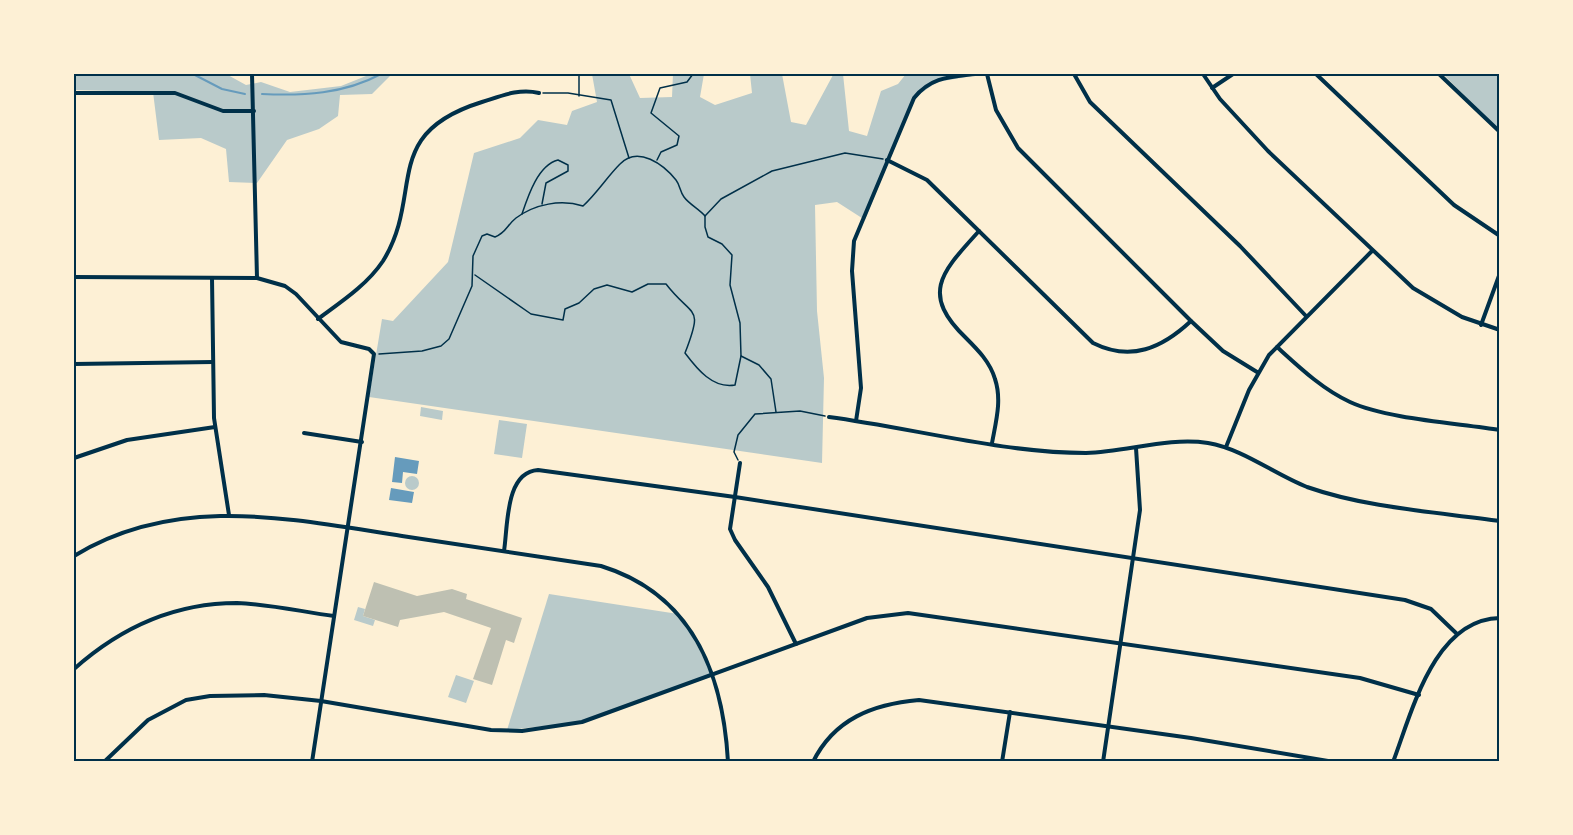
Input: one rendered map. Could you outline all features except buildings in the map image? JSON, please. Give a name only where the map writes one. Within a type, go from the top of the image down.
[{"type":"street","points":[[252,74],[257,278]]},
{"type":"street","points":[[856,421],[861,388],[852,270],[853,248],[909,107],[921,89],[936,79],[975,74]]},
{"type":"street","points":[[987,74],[996,110],[1018,148],[1223,351],[1257,372]]},
{"type":"street","points":[[1074,74],[1090,102],[1240,246],[1306,316]]},
{"type":"street","points":[[1203,74],[1212,88],[1268,151],[1372,251],[1435,303],[1481,325],[1500,330]]},
{"type":"street","points":[[1212,88],[1233,74]]},
{"type":"street","points":[[1317,74],[1454,205],[1500,236]]},
{"type":"street","points":[[1439,74],[1500,132]]},
{"type":"street","points":[[318,319],[351,294],[383,260],[397,229],[408,165],[419,142],[431,128],[450,115],[480,102],[524,89],[539,93]]},
{"type":"street","points":[[74,93],[175,93],[223,111],[254,111]]},
{"type":"street","points":[[887,160],[927,180],[1093,343],[1126,353],[1144,351],[1159,346],[1176,336],[1191,321]]},
{"type":"street","points":[[978,231],[945,271],[940,291],[944,313],[948,321],[981,353],[994,377],[999,402],[992,443]]},
{"type":"street","points":[[1226,447],[1257,372],[1306,316],[1372,251]]},
{"type":"street","points":[[1481,325],[1500,273]]},
{"type":"street","points":[[74,277],[257,278],[285,286],[296,294],[341,342],[369,349],[375,357],[312,762]]},
{"type":"street","points":[[212,278],[215,428],[229,515]]},
{"type":"street","points":[[1277,347],[1324,387],[1359,406],[1390,413],[1500,429]]},
{"type":"street","points":[[74,364],[213,362]]},
{"type":"street","points":[[829,417],[992,443],[1086,453],[1188,440],[1226,447],[1288,479],[1329,493],[1500,520]]},
{"type":"street","points":[[74,458],[127,440],[215,428]]},
{"type":"street","points":[[304,432],[362,442]]},
{"type":"street","points":[[1103,762],[1140,510],[1136,448]]},
{"type":"street","points":[[740,463],[730,529],[735,540],[768,587],[796,644]]},
{"type":"street","points":[[504,551],[514,485],[520,477],[530,471],[735,497],[1405,600],[1431,609],[1456,633]]},
{"type":"street","points":[[74,556],[106,540],[154,524],[253,514],[601,566],[657,592],[667,601],[696,638],[713,676],[724,720],[728,762]]},
{"type":"street","points":[[74,669],[123,632],[159,616],[189,608],[239,603],[334,616]]},
{"type":"street","points":[[104,762],[148,720],[196,697],[264,695],[321,701],[474,728],[522,730],[582,722],[867,618],[908,613],[1360,678],[1419,695]]},
{"type":"street","points":[[1393,762],[1419,695],[1438,657],[1456,633],[1466,626],[1500,618]]},
{"type":"street","points":[[813,762],[825,740],[840,725],[855,716],[887,704],[919,700],[1334,762]]},
{"type":"street","points":[[1002,762],[1010,712]]},
{"type":"path","points":[[579,74],[579,96]]},
{"type":"path","points":[[657,161],[662,152],[677,145],[679,136],[651,113],[656,95],[660,88],[687,82],[693,74]]},
{"type":"path","points":[[539,93],[611,100],[629,159]]},
{"type":"path","points":[[705,216],[722,199],[772,171],[845,153],[887,160]]},
{"type":"path","points":[[375,357],[422,351],[441,346],[449,339],[459,322],[460,312],[474,275],[473,256],[479,240],[487,234],[495,237],[504,233],[522,215],[542,206],[556,202],[583,206],[601,183],[614,174],[621,163],[640,157],[657,161],[676,180],[683,197],[705,216],[708,237],[722,244],[732,255],[729,285],[740,323],[741,356],[735,385],[718,384],[700,372],[685,353],[695,326],[694,312],[666,284],[648,284],[632,292],[607,285],[594,289],[579,303],[565,309],[563,320],[531,314],[474,275]]},
{"type":"path","points":[[522,215],[528,196],[547,165],[558,160],[564,162],[568,165],[568,171],[546,183],[542,206]]},
{"type":"path","points":[[741,356],[759,365],[771,379],[776,412]]},
{"type":"path","points":[[740,463],[734,452],[738,435],[755,414],[800,411],[829,417]]},
{"type":"shaded area","points":[[74,74],[226,74],[246,85],[261,82],[290,92],[341,86],[371,74],[391,75],[372,94],[340,95],[338,116],[319,129],[287,140],[257,183],[229,182],[226,149],[201,138],[159,140],[153,92],[74,90]]},
{"type":"shaded area","points":[[592,74],[629,74],[640,98],[672,97],[673,74],[704,74],[700,97],[715,105],[752,93],[750,74],[782,74],[791,122],[806,125],[833,75],[843,74],[849,131],[867,136],[881,91],[898,84],[906,74],[984,74],[937,82],[914,98],[865,220],[837,202],[815,205],[817,311],[824,378],[822,463],[369,397],[382,319],[393,321],[448,262],[474,153],[520,138],[538,120],[567,125],[572,111],[597,102]]},
{"type":"shaded area","points":[[1443,74],[1499,74],[1499,131]]},
{"type":"shaded area","points":[[421,407],[443,411],[442,420],[420,416]]},
{"type":"shaded area","points":[[499,420],[527,424],[522,458],[494,454]]},
{"type":"shaded area","points":[[412,476],[417,478],[419,483],[417,488],[412,490],[407,488],[405,483],[407,478]]},
{"type":"shaded area","points":[[549,594],[678,614],[686,624],[713,676],[582,722],[507,730]]},
{"type":"shaded area","points":[[358,607],[365,609],[363,616],[375,620],[373,626],[354,620]]},
{"type":"shaded area","points":[[456,675],[474,681],[466,703],[448,697]]},
{"type":"water","points":[[395,457],[419,461],[417,474],[403,472],[402,483],[392,482]]},
{"type":"water","points":[[391,488],[414,492],[412,503],[389,500]]},
{"type":"waterway","points":[[193,74],[222,89],[245,94]]},
{"type":"waterway","points":[[262,94],[293,95],[338,90],[381,74]]}]
